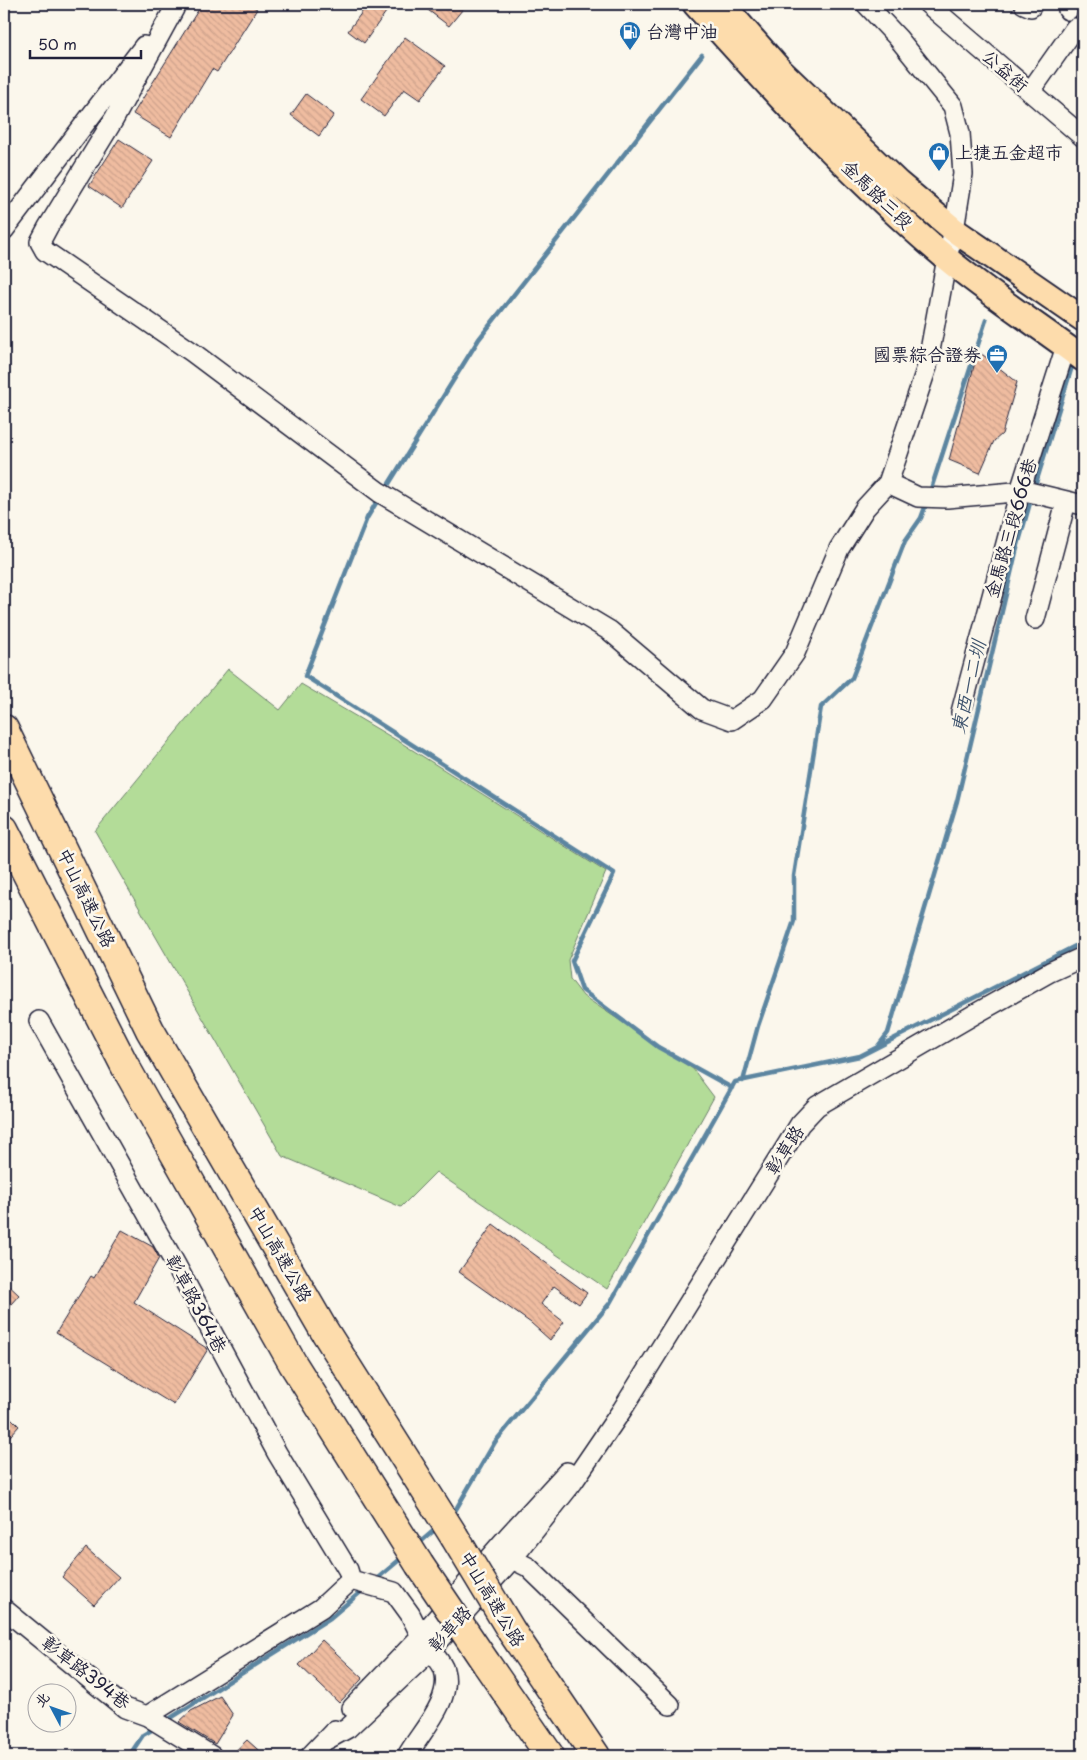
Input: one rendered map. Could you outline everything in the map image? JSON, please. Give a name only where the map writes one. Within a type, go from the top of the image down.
[{"type":"highway","name":"中山高速公路","points":[[4,729],[150,1030],[322,1327],[448,1526],[512,1632],[596,1756]]},
{"type":"highway","points":[[4,829],[126,1066],[293,1364],[414,1555],[550,1756]]},
{"type":"main road","name":"金馬路三段","points":[[695,4],[795,115],[903,221],[993,295],[1075,353]]},
{"type":"main road","name":"金馬路三段","points":[[722,4],[780,70],[898,183],[954,230],[1080,317]]},
{"type":"street","points":[[175,6],[114,119],[40,242],[45,251],[192,352],[383,495],[610,631],[702,709],[732,720],[763,699],[795,653],[839,549],[865,508],[888,483],[926,368],[954,230],[963,174],[960,133],[953,106],[898,38],[866,4]]},
{"type":"street","name":"公益街","points":[[928,4],[1083,137]]},
{"type":"street","points":[[4,230],[175,6]]},
{"type":"street","points":[[1030,92],[1075,28]]},
{"type":"street","name":"金馬路三段666巷","points":[[961,712],[1029,492],[1075,353]]},
{"type":"street","points":[[888,483],[918,497],[939,498],[1029,492],[1074,503],[1034,619]]},
{"type":"street","name":"彰草路","points":[[310,1756],[328,1740],[348,1728],[426,1643],[512,1559],[592,1454],[622,1410],[800,1124],[817,1106],[975,1014],[1050,972],[1083,957]]},
{"type":"street","name":"彰草路364巷","points":[[39,1021],[176,1265],[277,1453],[354,1582]]},
{"type":"street","name":"彰草路","points":[[426,1643],[563,1475],[592,1454]]},
{"type":"street","points":[[512,1559],[528,1567],[670,1705]]},
{"type":"street","points":[[149,1717],[320,1608],[354,1582],[394,1592],[444,1669],[445,1687],[442,1700],[408,1756]]},
{"type":"street","name":"彰草路394巷","points":[[4,1609],[125,1708],[149,1717],[212,1756]]},
{"type":"green space","points":[[228,669],[280,710],[301,684],[403,744],[606,872],[568,960],[570,979],[583,996],[693,1069],[714,1097],[607,1289],[436,1172],[401,1207],[282,1156],[95,831]]},
{"type":"building","points":[[202,4],[248,4],[257,9],[217,72],[212,69],[171,137],[133,114]]},
{"type":"building","points":[[368,4],[375,4],[386,12],[364,43],[348,31]]},
{"type":"building","points":[[420,4],[467,4],[449,26]]},
{"type":"building","points":[[405,37],[445,66],[420,100],[404,89],[384,116],[361,99]]},
{"type":"building","points":[[306,94],[334,115],[319,136],[291,115]]},
{"type":"building","points":[[119,139],[153,161],[122,208],[89,186]]},
{"type":"building","points":[[978,351],[1017,382],[1002,434],[994,441],[980,473],[949,460]]},
{"type":"building","points":[[493,1224],[587,1293],[579,1304],[554,1286],[541,1304],[564,1322],[550,1340],[531,1323],[459,1272]]},
{"type":"building","points":[[122,1230],[153,1247],[159,1258],[134,1302],[208,1349],[174,1405],[56,1333],[91,1276],[94,1278]]},
{"type":"building","points":[[4,1281],[19,1295],[4,1312]]},
{"type":"building","points":[[4,1411],[19,1426],[4,1443]]},
{"type":"building","points":[[86,1548],[119,1577],[94,1605],[62,1577]]},
{"type":"building","points":[[322,1640],[363,1678],[339,1703],[299,1665]]},
{"type":"building","points":[[220,1696],[233,1715],[215,1744],[179,1722],[191,1711]]},
{"type":"building","points":[[247,1740],[265,1756],[230,1756]]},
{"type":"waterway","points":[[385,490],[479,339],[702,55]]},
{"type":"waterway","points":[[930,492],[986,320]]},
{"type":"waterway","name":"東西一二圳","points":[[1078,346],[1083,330]]},
{"type":"waterway","name":"東西一二圳","points":[[1034,489],[1074,360]]},
{"type":"waterway","name":"東西一二圳","points":[[878,1046],[888,1033],[957,801],[1016,552],[1032,496]]},
{"type":"waterway","points":[[379,498],[367,518],[305,676],[614,874],[572,961],[582,990],[658,1047],[732,1088]]},
{"type":"waterway","points":[[743,1081],[758,1026],[794,921],[794,876],[821,707],[852,678],[905,541],[921,518],[927,502]]},
{"type":"waterway","points":[[452,1516],[495,1442],[610,1303],[735,1082],[860,1056],[1083,942]]},
{"type":"waterway","points":[[417,1545],[438,1527]]},
{"type":"waterway","points":[[373,1582],[404,1556]]},
{"type":"waterway","points":[[166,1721],[330,1618],[363,1590]]},
{"type":"waterway","points":[[129,1756],[143,1735],[155,1728]]},
{"type":"place","name":"台灣中油","points":[[630,51]]},
{"type":"place","name":"上捷五金超市","points":[[939,172]]},
{"type":"place","name":"國票綜合證券","points":[[997,374]]}]
